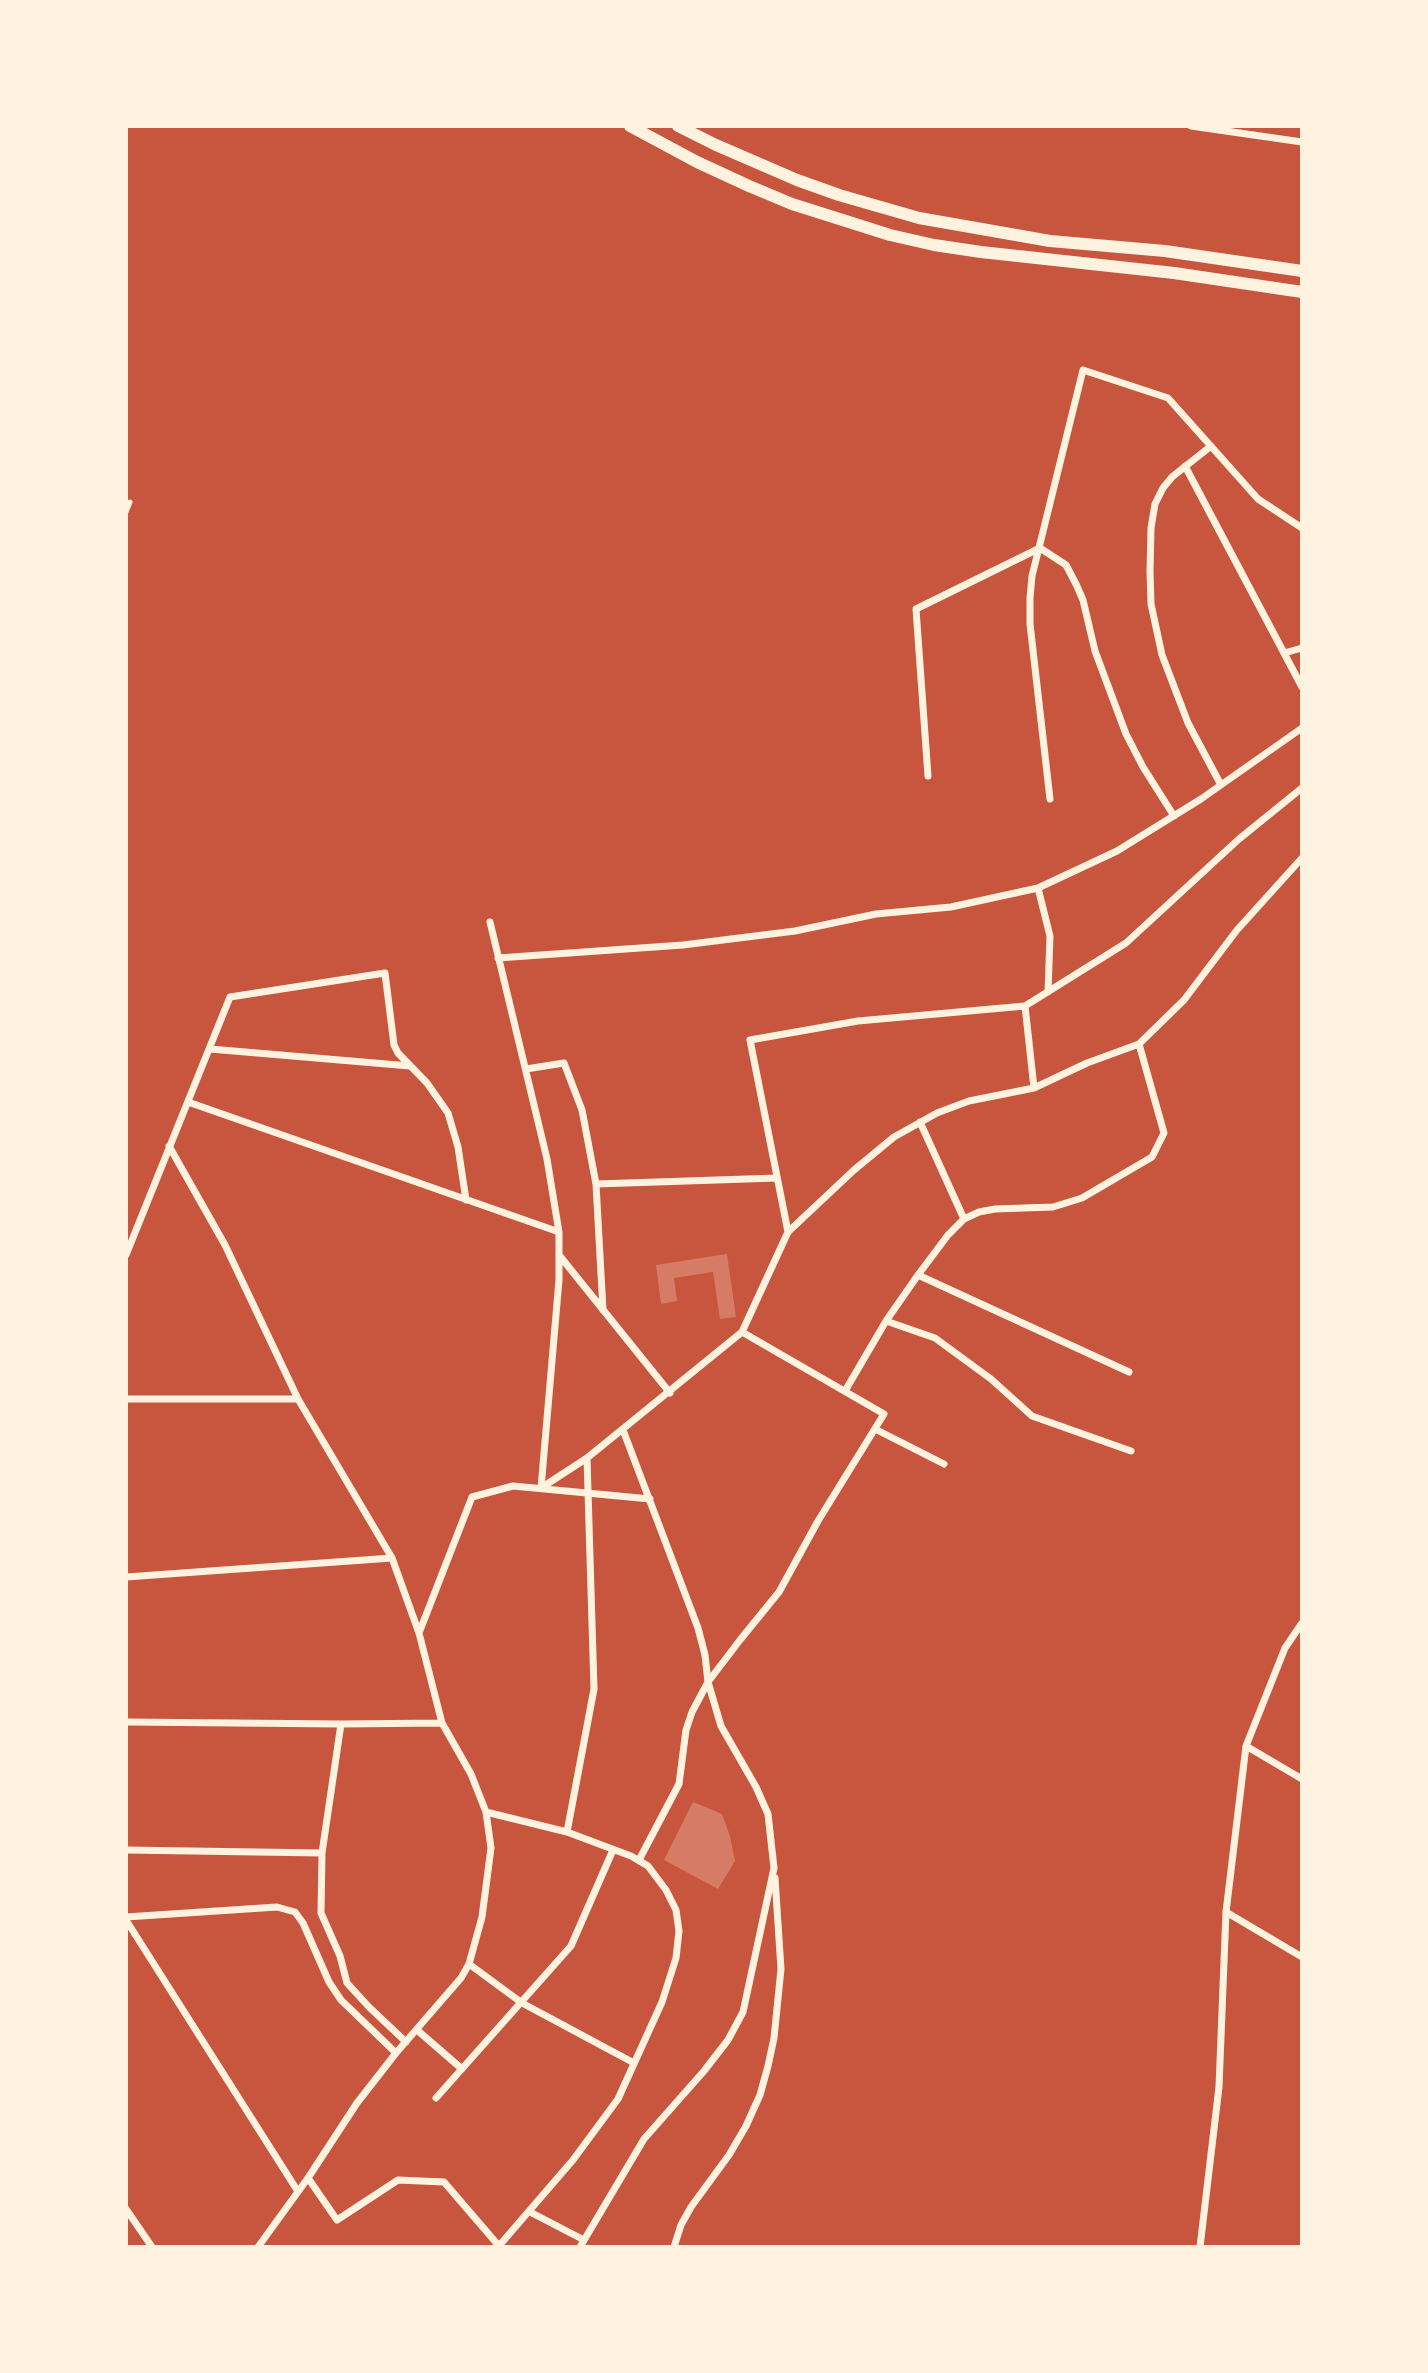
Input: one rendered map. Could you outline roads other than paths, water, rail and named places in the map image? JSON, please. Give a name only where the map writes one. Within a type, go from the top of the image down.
[{"type":"street","points":[[630,126],[749,186],[803,208],[890,235],[981,252],[1174,273],[1302,292]]},
{"type":"street","points":[[678,126],[797,180],[919,218],[1050,241],[1165,251],[1302,271]]},
{"type":"street","points":[[1191,126],[1302,142]]},
{"type":"street","points":[[1050,799],[1030,624],[1032,576],[1083,370],[1168,398],[1258,499],[1302,528]]},
{"type":"street","points":[[1211,446],[1172,477],[1155,504],[1150,528],[1152,604],[1162,655],[1184,713],[1221,785]]},
{"type":"street","points":[[1185,466],[1302,687]]},
{"type":"street","points":[[928,776],[916,609],[1040,548]]},
{"type":"street","points":[[1040,548],[1066,565],[1076,584],[1083,600],[1105,683],[1126,734],[1174,816]]},
{"type":"street","points":[[1284,653],[1302,648]]},
{"type":"street","points":[[498,958],[683,945],[795,931],[876,915],[951,907],[1038,888],[1117,851],[1221,785],[1302,728]]},
{"type":"street","points":[[788,1232],[750,1040],[858,1021],[1025,1006],[1126,943],[1239,839],[1302,788]]},
{"type":"street","points":[[541,1488],[587,1458],[742,1332],[788,1232],[884,1145],[937,1113],[969,1101],[1034,1088],[1087,1063],[1139,1044],[1184,1000],[1237,930],[1302,858]]},
{"type":"street","points":[[1038,888],[1050,936],[1048,992]]},
{"type":"street","points":[[490,922],[547,1159],[559,1232],[559,1280],[541,1488]]},
{"type":"street","points":[[126,1255],[230,997],[385,973],[394,1045],[398,1053],[427,1083],[447,1113],[458,1147],[466,1200]]},
{"type":"street","points":[[1025,1006],[1034,1088]]},
{"type":"street","points":[[845,1391],[886,1321],[948,1235],[964,1219],[995,1209],[1053,1207],[1082,1198],[1152,1157],[1164,1133],[1139,1044]]},
{"type":"street","points":[[210,1048],[410,1066]]},
{"type":"street","points":[[526,1069],[564,1063],[582,1110],[596,1184],[603,1310]]},
{"type":"street","points":[[188,1102],[559,1232]]},
{"type":"street","points":[[920,1122],[964,1219]]},
{"type":"street","points":[[169,1146],[225,1245],[298,1399],[392,1558],[419,1633],[442,1723],[471,1774],[486,1812],[491,1848],[482,1917],[469,1964],[449,1995],[396,2053],[357,2103],[308,2178],[258,2247]]},
{"type":"street","points":[[596,1184],[777,1178]]},
{"type":"street","points":[[559,1255],[670,1393]]},
{"type":"street","points":[[918,1275],[1129,1372]]},
{"type":"street","points":[[886,1321],[935,1338],[991,1379],[1032,1416],[1132,1451]]},
{"type":"street","points":[[639,1860],[679,1784],[686,1730],[708,1682],[779,1592],[818,1521],[884,1414],[742,1332]]},
{"type":"street","points":[[126,1399],[298,1399]]},
{"type":"street","points":[[875,1429],[944,1464]]},
{"type":"street","points":[[623,1430],[698,1628],[705,1654],[708,1682],[721,1726],[756,1787],[768,1814],[781,1969],[775,2038],[760,2095],[729,2155],[691,2207],[681,2225],[674,2247]]},
{"type":"street","points":[[567,1832],[594,1689],[587,1458]]},
{"type":"street","points":[[419,1633],[472,1497],[513,1486],[650,1499]]},
{"type":"street","points":[[126,1577],[392,1558]]},
{"type":"street","points":[[1200,2247],[1219,2087],[1226,1912],[1246,1746],[1285,1648],[1302,1623]]},
{"type":"street","points":[[126,1722],[442,1723]]},
{"type":"street","points":[[341,1724],[322,1853],[321,1913],[340,1956],[347,1983],[406,2042]]},
{"type":"street","points":[[1246,1746],[1302,1779]]},
{"type":"street","points":[[308,2178],[337,2220],[398,2180],[443,2182],[499,2246],[573,2160],[618,2099],[662,2002],[676,1958],[680,1931],[676,1910],[666,1890],[648,1866],[639,1860],[567,1832],[486,1812]]},
{"type":"street","points":[[126,1850],[322,1853]]},
{"type":"street","points":[[436,2098],[571,1946],[613,1850]]},
{"type":"street","points":[[530,2212],[582,2243],[644,2139],[728,2040],[743,2012],[774,1868]]},
{"type":"street","points":[[297,2190],[126,1918],[276,1908],[295,1912],[303,1923],[329,1982],[341,2000],[396,2053]]},
{"type":"street","points":[[1226,1912],[1302,1957]]},
{"type":"street","points":[[469,1964],[522,2003],[634,2063]]},
{"type":"street","points":[[417,2030],[463,2069]]},
{"type":"street","points":[[126,2209],[152,2247]]},
{"type":"lane","points":[[126,512],[130,502]]}]
